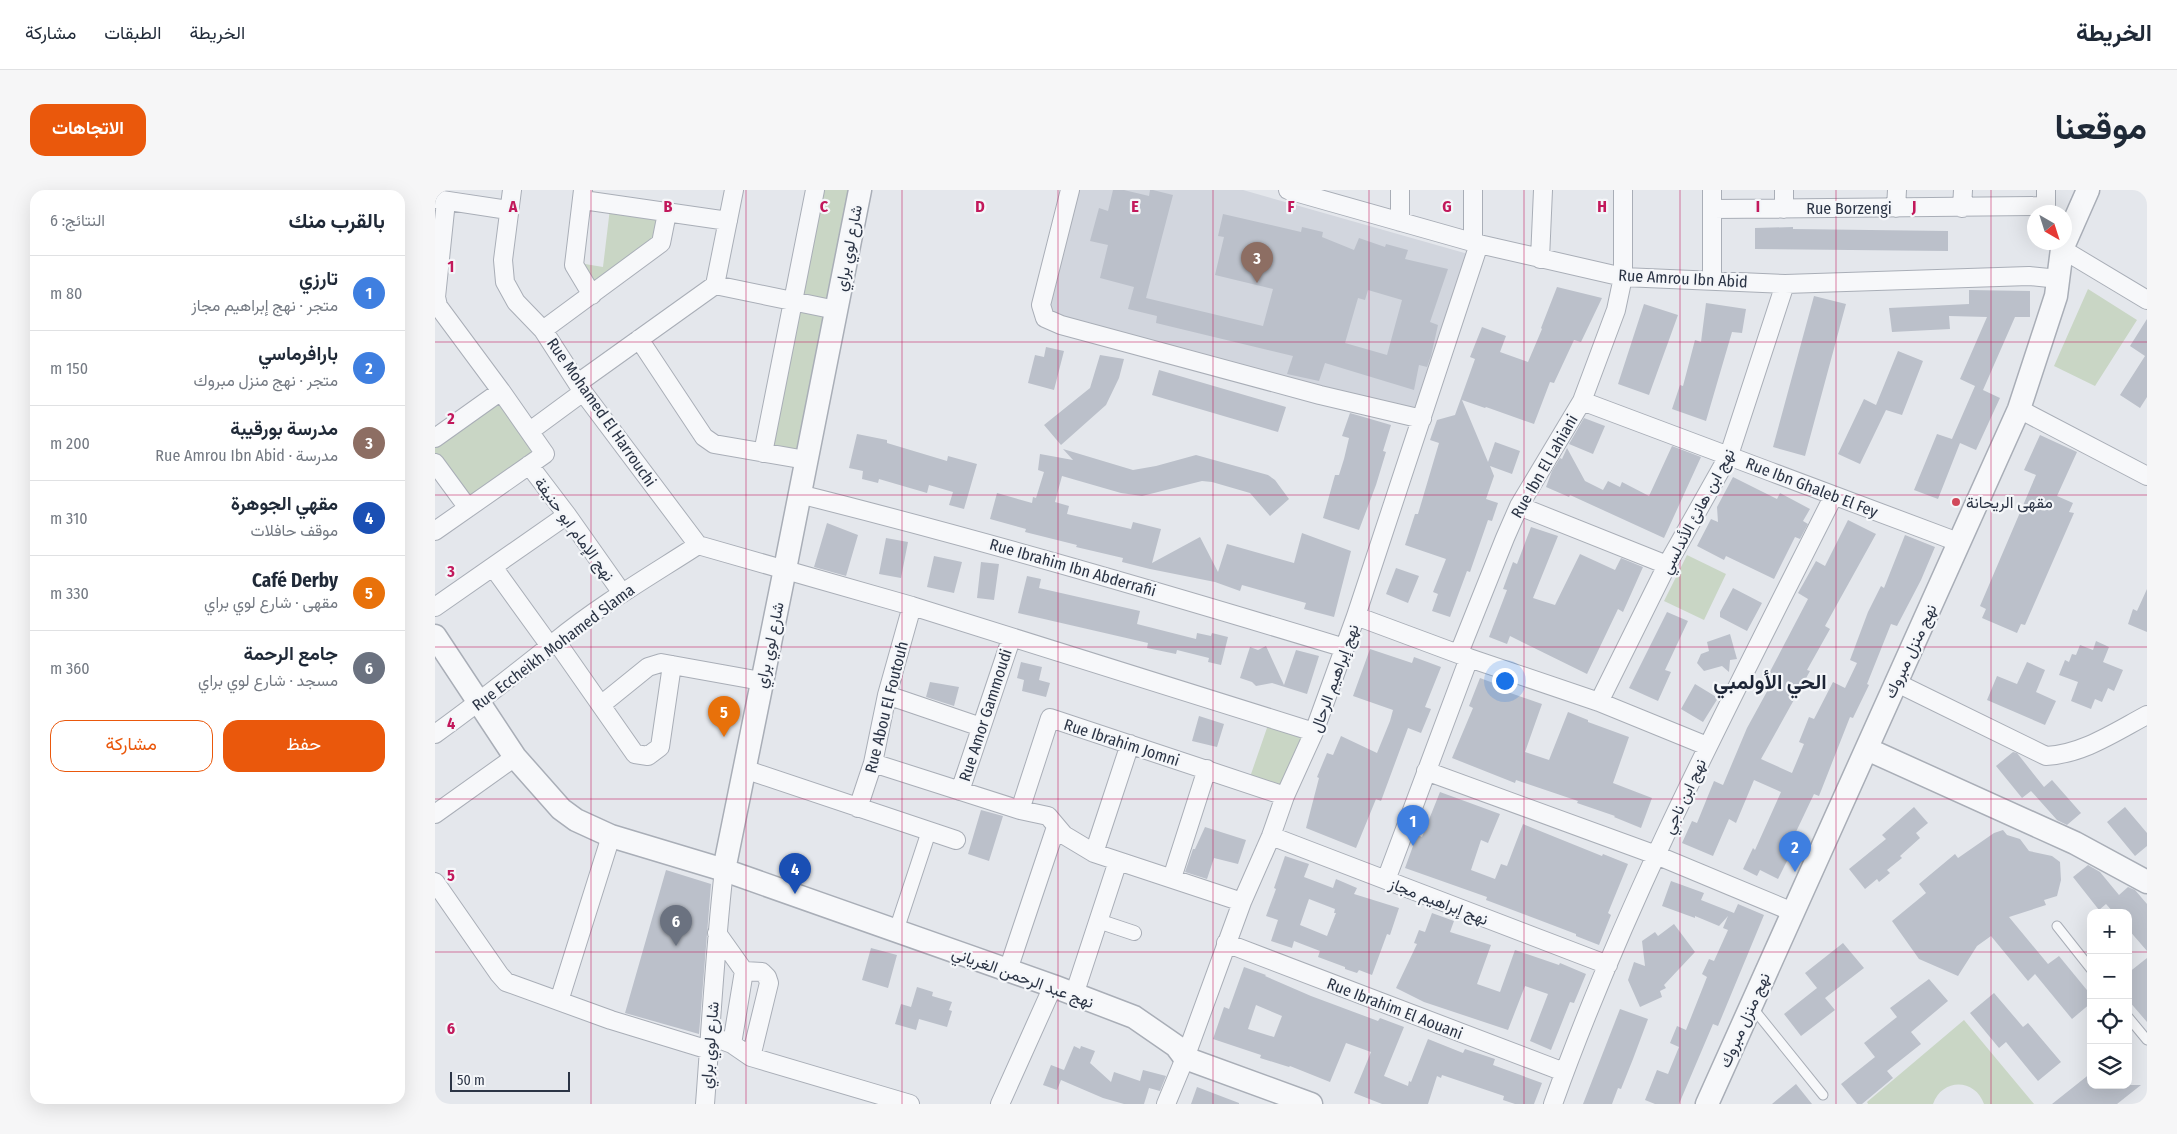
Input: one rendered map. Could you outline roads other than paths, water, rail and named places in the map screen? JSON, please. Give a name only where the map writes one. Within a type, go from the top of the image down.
[{"type":"street","name":"Rue Mohamed El Harrouchi","points":[[512,190],[503,260],[505,282],[516,302],[543,330],[581,387],[698,545]]},
{"type":"street","points":[[529,432],[639,339],[715,285],[734,190]]},
{"type":"street","points":[[763,453],[815,190]]},
{"type":"street","name":"شارع لوي براي","points":[[705,1104],[717,934],[724,870],[860,190]]},
{"type":"street","points":[[1070,190],[1041,305],[1045,318],[1061,325],[1320,396],[1422,419]]},
{"type":"street","name":"Rue Amrou Ibn Abid","points":[[1288,190],[1327,195],[1400,222],[1540,259],[1623,277],[1785,284],[2029,276],[2059,279]]},
{"type":"street","points":[[1400,190],[1400,222]]},
{"type":"street","name":"نهج إبراهيم الرحال","points":[[1166,1104],[1185,1058],[1242,902],[1271,836],[1285,796],[1314,732],[1356,616],[1422,419],[1476,243],[1473,190]]},
{"type":"street","points":[[1540,259],[1543,190]]},
{"type":"street","name":"Rue Ibn El Lahiani","points":[[1386,880],[1426,771],[1505,538],[1519,506],[1582,401],[1616,310],[1623,277],[1623,190]]},
{"type":"street","points":[[1712,190],[1712,280]]},
{"type":"street","points":[[1784,190],[1784,209]]},
{"type":"street","points":[[1896,208],[1897,190]]},
{"type":"street","name":"نهج منزل مبروك","points":[[2072,228],[2088,190]]},
{"type":"street","points":[[592,295],[574,266],[583,195],[667,213],[728,221]]},
{"type":"street","name":"Rue Borzengi","points":[[1712,209],[1896,208],[1962,199],[2046,198]]},
{"type":"street","points":[[435,531],[545,454],[501,391],[440,314],[436,297],[441,200],[508,210]]},
{"type":"street","points":[[543,330],[661,243],[667,213]]},
{"type":"street","name":"نهج منزل مبروك","points":[[1707,1104],[2019,409],[2056,296],[2063,250]]},
{"type":"street","points":[[2065,250],[2147,300]]},
{"type":"street","name":"نهج ابن هانئ الأندلسي","points":[[1599,702],[1667,565],[1729,456],[1785,284]]},
{"type":"street","points":[[715,285],[836,310]]},
{"type":"street","points":[[639,339],[704,437],[714,444],[806,460]]},
{"type":"street","points":[[435,438],[501,391]]},
{"type":"street","name":"Rue Ibn Ghaleb El Fey","points":[[1582,401],[1833,497],[1958,542]]},
{"type":"street","points":[[2019,409],[2147,476]]},
{"type":"street","points":[[435,463],[467,508]]},
{"type":"street","name":"نهج الإمام ابو حنيفة","points":[[529,465],[567,515],[622,594]]},
{"type":"street","name":"Rue Ibrahim Ibn Abderrafii","points":[[799,494],[936,528],[1061,563],[1345,648]]},
{"type":"street","name":"نهج ابن ناجي","points":[[1553,1104],[1564,1072],[1608,965],[1656,856],[1707,746],[1833,497]]},
{"type":"street","points":[[1519,506],[1667,565]]},
{"type":"street","points":[[435,606],[567,515]]},
{"type":"street","points":[[698,545],[912,606],[1011,639],[1314,732]]},
{"type":"street","name":"Rue Eccheikh Mohamed Slama","points":[[435,734],[480,702],[553,643],[622,594],[698,545]]},
{"type":"street","points":[[493,567],[601,705],[635,754],[648,756],[655,753],[660,747],[672,665]]},
{"type":"street","name":"Rue Abou El Foutouh","points":[[858,808],[873,763],[887,695],[912,606]]},
{"type":"street","points":[[1356,616],[1464,656],[1599,702],[1707,746]]},
{"type":"street","name":"نهج عبد الرحمن الغرياني","points":[[435,636],[515,757],[561,809],[576,820],[611,836],[724,870],[1053,986],[1134,1017],[1176,1046],[1185,1058],[1311,1104]]},
{"type":"street","name":"Rue Amor Gammoudi","points":[[960,791],[1011,639]]},
{"type":"street","points":[[601,705],[648,667],[661,662],[761,681]]},
{"type":"street","points":[[1895,682],[2046,756],[2061,755],[2085,748],[2147,715]]},
{"type":"street","points":[[887,695],[981,727]]},
{"type":"street","name":"Rue Ibrahim Jomni","points":[[1020,810],[1051,718],[1285,796]]},
{"type":"street","points":[[1094,853],[1130,744]]},
{"type":"street","points":[[1867,749],[2075,843],[2147,882]]},
{"type":"street","points":[[435,814],[515,757]]},
{"type":"street","points":[[873,763],[1020,810],[1047,816],[1064,836],[1094,853],[1242,902]]},
{"type":"street","points":[[744,769],[956,840]]},
{"type":"street","points":[[1172,878],[1207,769]]},
{"type":"street","points":[[1426,771],[1656,856],[1793,912]]},
{"type":"street","points":[[1008,970],[1056,827]]},
{"type":"street","points":[[896,931],[929,831]]},
{"type":"street","points":[[559,1001],[611,836]]},
{"type":"street","name":"نهج إبراهيم مجاز","points":[[1271,836],[1608,965]]},
{"type":"street","points":[[1074,995],[1118,861]]},
{"type":"street","points":[[435,882],[506,982],[611,1020],[710,1043],[732,1044],[751,1058],[910,1104]]},
{"type":"street","points":[[1098,921],[1134,933]]},
{"type":"street","points":[[717,934],[744,971],[732,1044]]},
{"type":"street","name":"Rue Ibrahim El Aouani","points":[[1226,943],[1564,1072]]},
{"type":"street","points":[[744,971],[761,972],[767,977],[769,983],[751,1058]]},
{"type":"street","points":[[1000,1104],[1053,986]]},
{"type":"lane","points":[[2057,926],[2087,964]]},
{"type":"lane","points":[[1750,1005],[1823,1095]]},
{"type":"lane","points":[[2132,1021],[2147,1040]]},
{"type":"place","name":"مدرسة بورقيبة","points":[[1257,283]]},
{"type":"place","name":"مقهى الريحانة","points":[[1956,502]]},
{"type":"place","name":"Café Derby","points":[[724,737]]},
{"type":"place","name":"تارزي","points":[[1413,846]]},
{"type":"place","name":"بارافرماسي","points":[[1795,872]]},
{"type":"place","name":"مقهي الجوهرة","points":[[795,894]]},
{"type":"place","name":"جامع الرحمة","points":[[676,946]]},
{"type":"district","name":"الحي الأولمبي","points":[[1770,682]]}]
